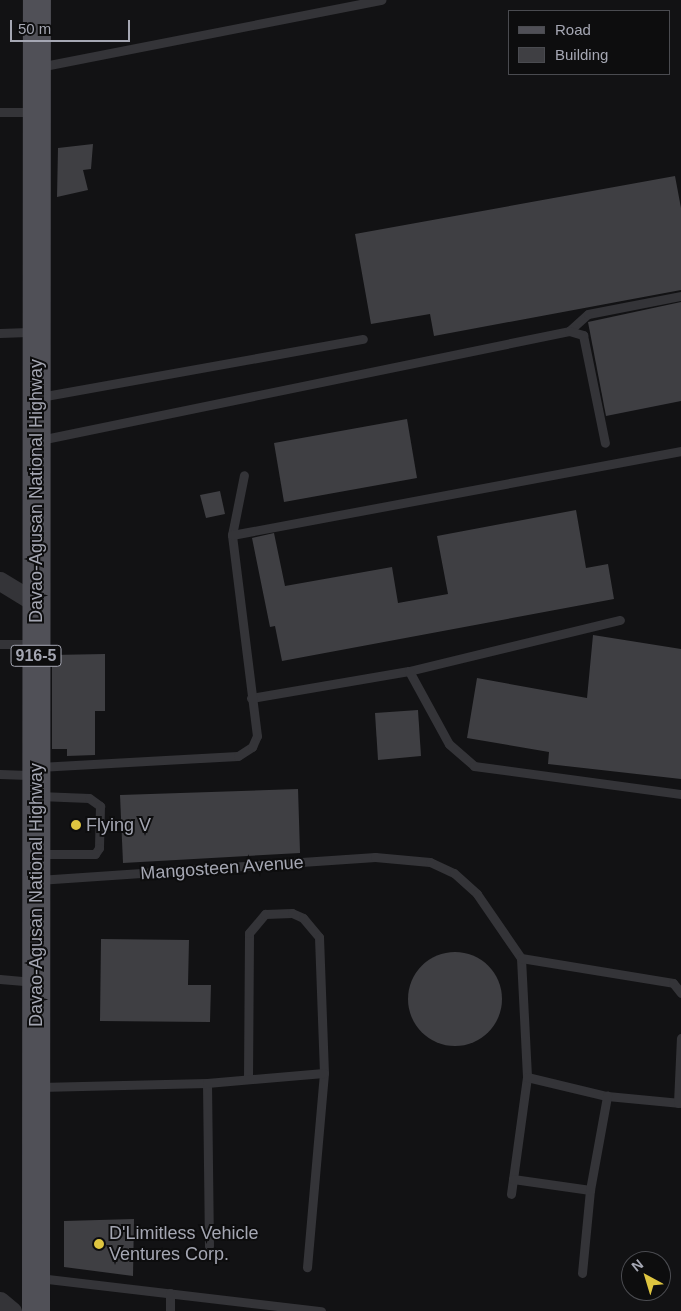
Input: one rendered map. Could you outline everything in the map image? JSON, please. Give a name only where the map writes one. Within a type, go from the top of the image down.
[{"type":"main road","name":"Davao-Agusan National Highway","points":[[36,1311],[34,1088],[38,867],[36,644],[37,398],[35,332],[37,0]]},
{"type":"street","points":[[0,581],[36,603]]},
{"type":"street","points":[[0,1301],[12,1311]]},
{"type":"lane","points":[[36,67],[382,0]]},
{"type":"lane","points":[[0,112],[36,112]]},
{"type":"lane","points":[[569,331],[588,314],[681,296]]},
{"type":"lane","points":[[37,440],[569,331],[583,335],[605,443]]},
{"type":"lane","points":[[0,333],[35,332]]},
{"type":"lane","points":[[37,398],[363,339]]},
{"type":"lane","points":[[232,535],[681,450]]},
{"type":"lane","points":[[37,780],[238,756],[252,746],[257,736],[232,535],[244,475]]},
{"type":"lane","points":[[251,698],[409,671],[620,620]]},
{"type":"lane","points":[[0,644],[36,644]]},
{"type":"lane","points":[[409,671],[449,744],[474,766],[681,794]]},
{"type":"lane","points":[[0,774],[37,780],[89,798],[100,806],[95,854],[38,867]]},
{"type":"lane","name":"Mangosteen Avenue","points":[[38,867],[407,859],[443,867],[467,883],[521,958]]},
{"type":"lane","points":[[248,1079],[249,933],[260,918],[277,912],[303,918],[319,937],[324,1074],[307,1267]]},
{"type":"lane","points":[[511,1194],[527,1077],[521,958],[673,983],[681,993]]},
{"type":"lane","points":[[0,979],[36,982]]},
{"type":"lane","points":[[527,1077],[607,1096],[679,1103],[681,1038]]},
{"type":"lane","points":[[34,1088],[207,1083],[324,1074]]},
{"type":"lane","points":[[207,1083],[210,1246]]},
{"type":"lane","points":[[582,1273],[590,1190],[607,1096]]},
{"type":"lane","points":[[513,1179],[590,1190]]},
{"type":"lane","points":[[37,1278],[322,1311]]},
{"type":"lane","points":[[170,1293],[170,1311]]},
{"type":"building","points":[[93,144],[91,169],[83,170],[88,190],[57,197],[58,148]]},
{"type":"building","points":[[675,176],[681,208],[681,290],[434,336],[430,314],[371,324],[355,234]]},
{"type":"building","points":[[681,302],[681,401],[606,416],[588,322]]},
{"type":"building","points":[[407,419],[417,478],[284,502],[274,443]]},
{"type":"building","points":[[220,491],[225,514],[206,518],[200,495]]},
{"type":"building","points":[[576,510],[586,568],[608,564],[614,599],[282,661],[275,626],[270,627],[252,538],[274,533],[285,586],[392,567],[398,603],[448,594],[437,536]]},
{"type":"building","points":[[593,635],[681,649],[681,779],[548,764],[549,752],[467,738],[477,678],[587,698]]},
{"type":"building","points":[[105,654],[105,711],[95,711],[95,755],[67,756],[67,749],[52,749],[52,655]]},
{"type":"building","points":[[418,710],[421,756],[378,760],[375,713]]},
{"type":"building","points":[[298,789],[300,853],[123,863],[120,795]]},
{"type":"building","points":[[101,939],[189,940],[188,985],[211,985],[210,1022],[100,1021]]},
{"type":"building","points":[[455,952],[473,955],[488,966],[499,981],[502,999],[499,1017],[488,1032],[473,1043],[455,1046],[437,1043],[422,1032],[411,1017],[408,999],[411,981],[422,966],[437,955]]},
{"type":"building","name":"D'Limitless Vehicle Ventures Corp.","points":[[134,1219],[133,1276],[64,1267],[64,1221]]},
{"type":"place","name":"Flying V","points":[[76,825]]},
{"type":"place","name":"D'Limitless Vehicle Ventures Corp.","points":[[99,1244]]}]
